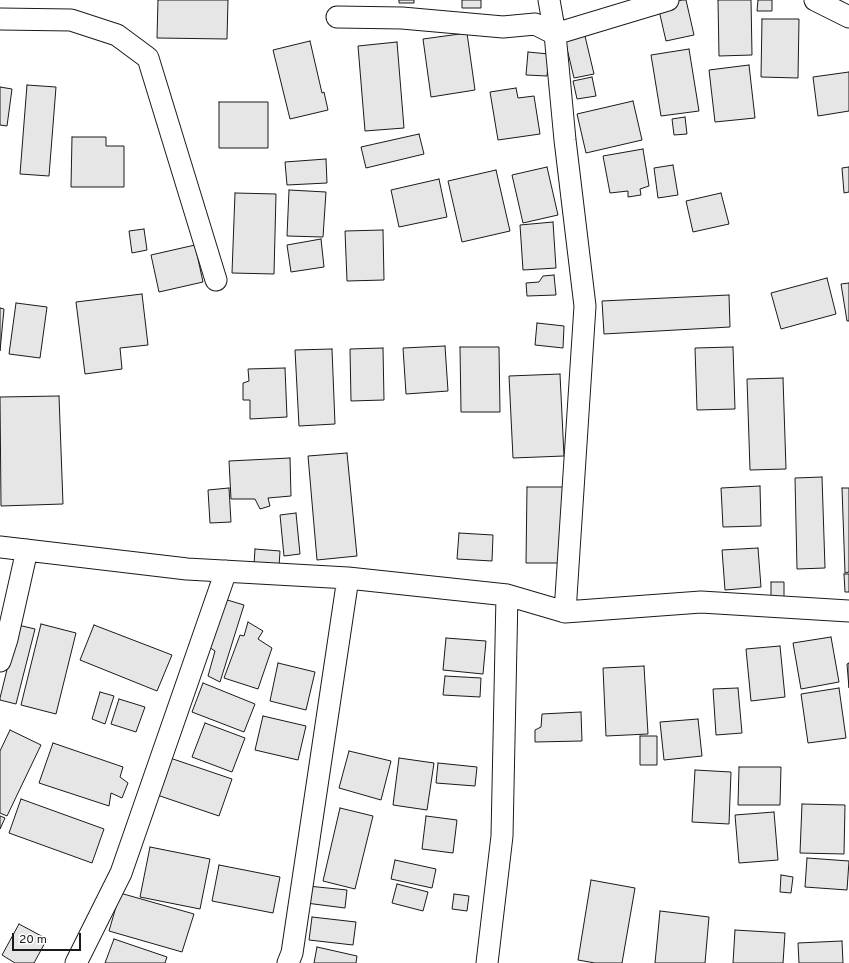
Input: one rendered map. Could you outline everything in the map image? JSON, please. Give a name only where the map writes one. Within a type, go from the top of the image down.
[{"type":"street","points":[[549,0],[555,34],[565,140],[585,306],[565,612]]},
{"type":"street","points":[[337,17],[402,18],[503,27],[535,24],[555,34],[668,0]]},
{"type":"street","points":[[815,0],[849,17]]},
{"type":"street","points":[[0,18],[71,20],[117,35],[148,58],[216,280]]},
{"type":"street","points":[[0,547],[187,569],[348,578],[507,595],[565,612],[701,602],[849,611]]},
{"type":"street","points":[[0,661],[7,639],[27,550]]},
{"type":"street","points":[[76,963],[121,873],[226,571]]},
{"type":"street","points":[[288,963],[292,953],[348,578]]},
{"type":"street","points":[[488,963],[502,836],[507,595]]},
{"type":"building","points":[[158,0],[228,0],[227,39],[157,38]]},
{"type":"building","points":[[399,0],[414,0],[414,3],[399,3]]},
{"type":"building","points":[[462,0],[481,0],[481,8],[462,8]]},
{"type":"building","points":[[686,0],[694,35],[666,41],[658,6]]},
{"type":"building","points":[[718,0],[751,0],[752,55],[719,56]]},
{"type":"building","points":[[758,0],[772,0],[772,11],[757,11]]},
{"type":"building","points":[[762,19],[799,19],[798,78],[761,77]]},
{"type":"building","points":[[584,32],[594,74],[574,78],[564,36]]},
{"type":"building","points":[[467,33],[475,90],[431,97],[423,39]]},
{"type":"building","points":[[310,41],[322,93],[324,92],[328,110],[290,119],[273,50]]},
{"type":"building","points":[[397,42],[404,128],[365,131],[358,46]]},
{"type":"building","points":[[689,49],[699,111],[661,116],[651,55]]},
{"type":"building","points":[[528,52],[549,54],[547,76],[526,75]]},
{"type":"building","points":[[749,65],[755,118],[715,122],[709,70]]},
{"type":"building","points":[[849,72],[849,111],[818,116],[813,77]]},
{"type":"building","points":[[592,77],[596,96],[577,99],[573,81]]},
{"type":"building","points":[[27,85],[56,87],[49,176],[20,174]]},
{"type":"building","points":[[0,87],[12,89],[7,126],[0,125]]},
{"type":"building","points":[[516,88],[518,98],[534,96],[540,134],[498,140],[490,92]]},
{"type":"building","points":[[633,101],[642,140],[586,153],[577,114]]},
{"type":"building","points":[[219,102],[268,102],[268,148],[219,148]]},
{"type":"building","points":[[685,117],[687,134],[674,135],[672,119]]},
{"type":"building","points":[[419,134],[424,154],[366,168],[361,147]]},
{"type":"building","points":[[72,137],[106,137],[106,146],[124,146],[124,187],[71,187]]},
{"type":"building","points":[[643,149],[649,186],[640,189],[641,195],[628,197],[628,191],[610,193],[603,156]]},
{"type":"building","points":[[326,159],[327,183],[287,185],[285,162]]},
{"type":"building","points":[[673,165],[678,195],[658,198],[654,168]]},
{"type":"building","points":[[547,167],[558,215],[523,223],[512,175]]},
{"type":"building","points":[[849,167],[849,192],[844,193],[842,168]]},
{"type":"building","points":[[496,170],[510,231],[462,242],[448,181]]},
{"type":"building","points":[[439,179],[447,217],[399,227],[391,190]]},
{"type":"building","points":[[289,190],[326,192],[323,237],[287,236]]},
{"type":"building","points":[[235,193],[276,194],[274,274],[232,273]]},
{"type":"building","points":[[721,193],[729,224],[693,232],[686,201]]},
{"type":"building","points":[[553,222],[556,268],[523,270],[520,225]]},
{"type":"building","points":[[144,229],[147,250],[132,253],[129,231]]},
{"type":"building","points":[[383,230],[384,280],[347,281],[345,231]]},
{"type":"building","points":[[321,239],[324,267],[291,272],[287,245]]},
{"type":"building","points":[[195,245],[203,282],[159,292],[151,255]]},
{"type":"building","points":[[554,275],[556,295],[527,296],[526,283],[539,282],[543,276]]},
{"type":"building","points":[[827,278],[836,314],[781,329],[771,293]]},
{"type":"building","points":[[849,283],[849,321],[847,321],[841,284]]},
{"type":"building","points":[[142,294],[148,345],[120,348],[122,369],[85,374],[76,302]]},
{"type":"building","points":[[729,295],[730,327],[604,334],[602,301]]},
{"type":"building","points":[[16,303],[47,307],[40,358],[9,354]]},
{"type":"building","points":[[0,308],[4,309],[0,351]]},
{"type":"building","points":[[537,323],[564,326],[563,348],[535,345]]},
{"type":"building","points":[[445,346],[448,391],[406,394],[403,348]]},
{"type":"building","points":[[460,347],[499,347],[500,412],[461,412]]},
{"type":"building","points":[[733,347],[735,409],[697,410],[695,348]]},
{"type":"building","points":[[383,348],[384,400],[351,401],[350,349]]},
{"type":"building","points":[[332,349],[335,424],[299,426],[295,350]]},
{"type":"building","points":[[285,368],[287,417],[250,419],[250,400],[243,400],[243,383],[249,381],[248,369]]},
{"type":"building","points":[[560,374],[564,456],[513,458],[509,376]]},
{"type":"building","points":[[783,378],[786,469],[750,470],[747,379]]},
{"type":"building","points":[[59,396],[63,504],[1,506],[0,397]]},
{"type":"building","points":[[347,453],[357,556],[317,560],[308,456]]},
{"type":"building","points":[[290,458],[291,496],[268,498],[270,506],[260,509],[255,499],[231,499],[229,461]]},
{"type":"building","points":[[822,477],[825,568],[797,569],[795,478]]},
{"type":"building","points":[[760,486],[761,526],[723,527],[721,488]]},
{"type":"building","points":[[527,487],[566,487],[565,563],[526,563]]},
{"type":"building","points":[[229,488],[231,522],[210,523],[208,490]]},
{"type":"building","points":[[842,488],[849,488],[849,572],[845,573]]},
{"type":"building","points":[[296,513],[300,554],[284,556],[280,515]]},
{"type":"building","points":[[459,533],[493,535],[492,561],[457,559]]},
{"type":"building","points":[[758,548],[761,587],[725,590],[722,550]]},
{"type":"building","points":[[255,549],[280,551],[279,567],[254,565]]},
{"type":"building","points":[[844,574],[849,574],[849,592],[845,592]]},
{"type":"building","points":[[771,582],[784,582],[784,598],[771,598]]},
{"type":"building","points":[[224,599],[244,605],[220,682],[208,676],[215,651],[209,647]]},
{"type":"building","points":[[248,622],[263,631],[258,639],[272,648],[258,689],[224,678],[240,635],[244,636]]},
{"type":"building","points":[[41,624],[76,633],[56,714],[21,705]]},
{"type":"building","points":[[18,625],[35,629],[16,704],[0,700],[0,698]]},
{"type":"building","points":[[94,625],[172,655],[157,691],[80,660]]},
{"type":"building","points":[[831,637],[839,682],[801,689],[793,643]]},
{"type":"building","points":[[446,638],[486,641],[483,674],[443,670]]},
{"type":"building","points":[[780,646],[785,697],[751,701],[746,649]]},
{"type":"building","points":[[278,663],[315,672],[306,710],[270,701]]},
{"type":"building","points":[[849,663],[849,688],[847,664]]},
{"type":"building","points":[[644,666],[648,734],[606,736],[603,668]]},
{"type":"building","points":[[445,676],[481,678],[480,697],[443,695]]},
{"type":"building","points":[[203,683],[255,704],[244,732],[192,712]]},
{"type":"building","points":[[738,688],[742,733],[716,735],[713,689]]},
{"type":"building","points":[[839,688],[846,738],[808,743],[801,694]]},
{"type":"building","points":[[100,692],[114,696],[105,724],[92,719]]},
{"type":"building","points":[[119,699],[145,707],[136,732],[111,724]]},
{"type":"building","points":[[581,712],[582,741],[535,742],[535,730],[541,727],[542,714]]},
{"type":"building","points":[[263,716],[306,726],[298,760],[255,750]]},
{"type":"building","points":[[698,719],[702,756],[664,760],[660,722]]},
{"type":"building","points":[[205,723],[245,738],[232,772],[192,757]]},
{"type":"building","points":[[10,730],[41,745],[7,816],[0,813],[0,751]]},
{"type":"building","points":[[640,736],[657,736],[657,765],[640,765]]},
{"type":"building","points":[[53,743],[123,767],[120,777],[128,783],[122,798],[111,793],[109,806],[39,783]]},
{"type":"building","points":[[349,751],[391,761],[381,800],[339,788]]},
{"type":"building","points":[[170,758],[232,779],[219,816],[157,795]]},
{"type":"building","points":[[399,758],[434,763],[427,810],[393,805]]},
{"type":"building","points":[[438,763],[477,767],[475,786],[436,783]]},
{"type":"building","points":[[739,767],[781,767],[780,805],[738,805]]},
{"type":"building","points":[[695,770],[731,772],[729,824],[692,822]]},
{"type":"building","points":[[21,799],[104,829],[92,863],[9,833]]},
{"type":"building","points":[[802,804],[845,805],[844,854],[800,853]]},
{"type":"building","points":[[340,808],[373,816],[355,889],[323,881]]},
{"type":"building","points":[[774,812],[778,860],[739,863],[735,815]]},
{"type":"building","points":[[0,816],[5,818],[0,829]]},
{"type":"building","points":[[426,816],[457,820],[453,853],[422,849]]},
{"type":"building","points":[[150,847],[210,859],[200,909],[140,897]]},
{"type":"building","points":[[807,858],[849,861],[847,890],[805,887]]},
{"type":"building","points":[[395,860],[436,869],[432,888],[391,879]]},
{"type":"building","points":[[219,865],[280,877],[273,913],[212,901]]},
{"type":"building","points":[[781,875],[793,877],[791,893],[780,892]]},
{"type":"building","points":[[591,880],[635,888],[622,963],[595,963],[578,960]]},
{"type":"building","points":[[397,884],[428,892],[423,911],[392,903]]},
{"type":"building","points":[[308,886],[347,890],[345,908],[306,903]]},
{"type":"building","points":[[120,893],[194,914],[182,952],[109,931]]},
{"type":"building","points":[[454,894],[469,896],[467,911],[452,909]]},
{"type":"building","points":[[660,911],[709,917],[705,963],[655,963]]},
{"type":"building","points":[[312,917],[356,922],[353,945],[309,940]]},
{"type":"building","points":[[19,924],[47,939],[34,963],[15,963],[2,955]]},
{"type":"building","points":[[735,930],[785,933],[783,963],[733,963]]},
{"type":"building","points":[[114,939],[167,957],[165,963],[105,963]]},
{"type":"building","points":[[842,941],[843,963],[799,963],[798,943]]},
{"type":"building","points":[[317,947],[357,956],[356,963],[314,963]]}]
